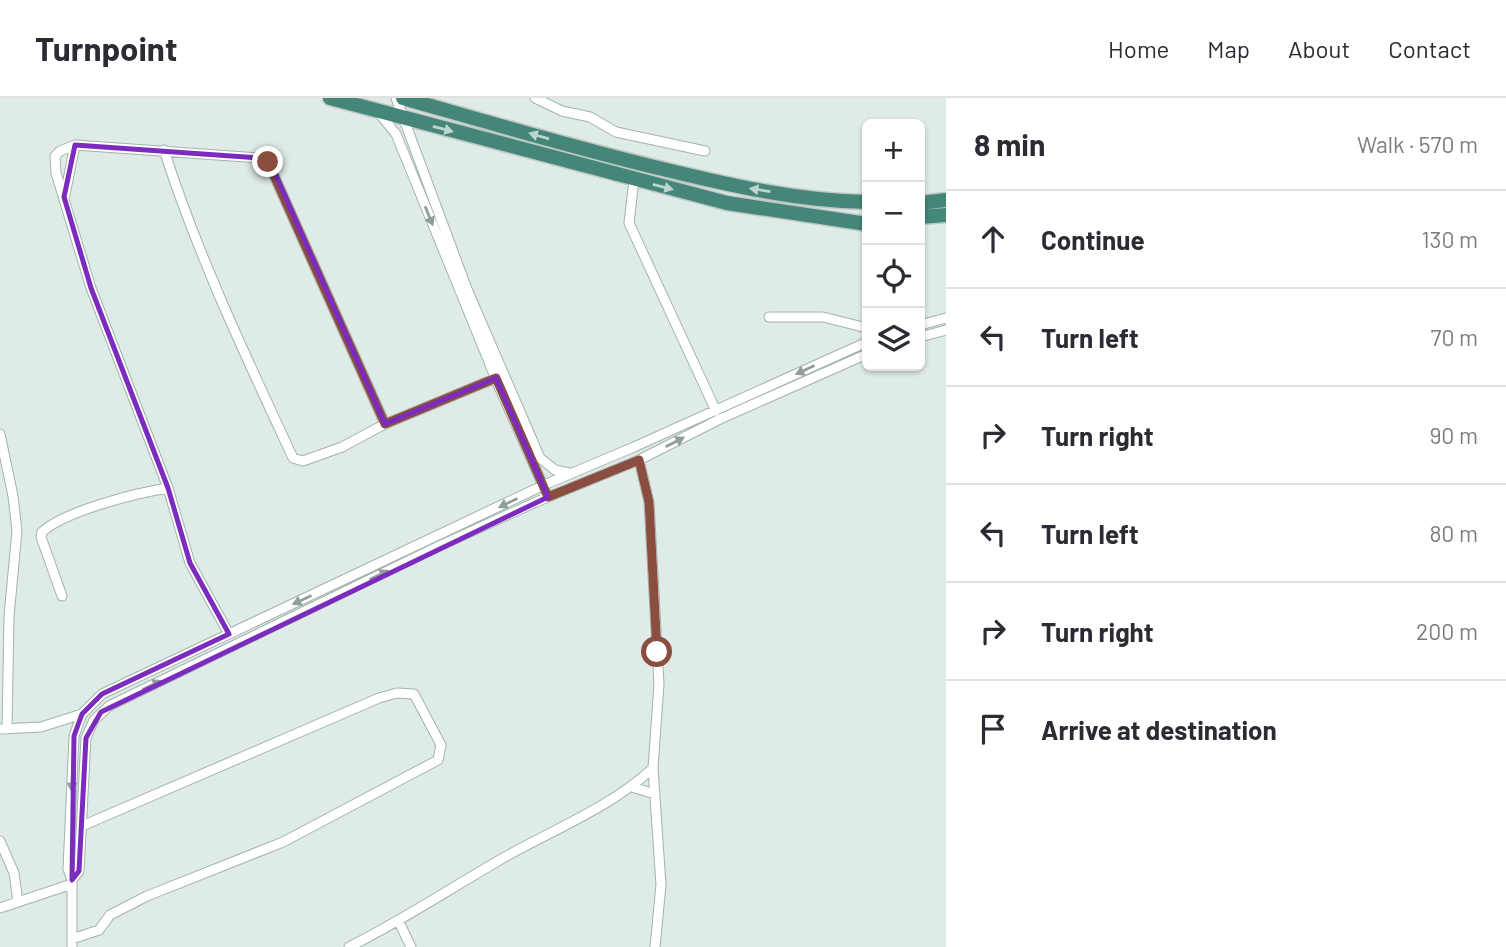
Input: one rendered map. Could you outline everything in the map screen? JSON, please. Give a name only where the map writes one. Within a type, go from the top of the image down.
[{"type":"highway","points":[[330,98],[727,203],[862,223]]},
{"type":"highway","points":[[403,98],[611,156],[730,185],[828,201],[862,202]]},
{"type":"highway","points":[[925,193],[946,191]]},
{"type":"highway","points":[[828,201],[839,197],[862,195]]},
{"type":"highway","points":[[925,202],[946,200]]},
{"type":"highway","points":[[925,217],[946,215]]},
{"type":"highway","points":[[832,217],[862,217]]},
{"type":"highway","points":[[925,224],[946,223]]},
{"type":"street","points":[[396,98],[467,289],[540,458],[555,470],[571,473]]},
{"type":"street","points":[[536,98],[562,111],[590,117],[616,132],[705,151]]},
{"type":"street","points":[[378,111],[396,134],[548,497]]},
{"type":"street","points":[[229,634],[190,563],[168,488],[90,288],[56,173],[55,156],[75,145],[260,158],[268,162],[385,424]]},
{"type":"street","points":[[64,197],[75,145]]},
{"type":"street","points":[[164,150],[189,223],[242,349],[293,458],[303,461],[342,447],[385,424],[496,378]]},
{"type":"street","points":[[634,180],[629,223],[716,411]]},
{"type":"street","points":[[769,317],[823,317],[862,327]]},
{"type":"street","points":[[925,324],[946,318]]},
{"type":"street","points":[[925,336],[946,330]]},
{"type":"street","points":[[82,825],[379,698],[397,693],[414,694],[441,745],[438,761],[284,842],[147,896],[110,915],[99,930],[72,943],[72,882],[68,869],[74,736],[82,714],[102,694],[544,485],[862,344]]},
{"type":"street","points":[[0,908],[72,882],[79,871],[86,738],[94,720],[109,705],[439,546],[639,460],[720,419],[862,356]]},
{"type":"street","points":[[0,435],[17,531],[9,616],[4,729],[41,727],[82,714]]},
{"type":"street","points":[[639,460],[649,502],[658,673],[653,768],[661,885],[655,947]]},
{"type":"street","points":[[62,596],[41,537],[42,532],[75,514],[145,492],[168,488]]},
{"type":"street","points":[[349,947],[399,922],[498,861],[632,787],[653,768]]},
{"type":"street","points":[[632,787],[655,794]]},
{"type":"street","points":[[0,841],[14,873],[18,902]]},
{"type":"street","points":[[399,922],[411,947]]},
{"type":"highlighted area","points":[[75,145],[260,158],[274,171],[385,424],[496,378],[548,497],[101,712],[86,738],[79,871],[72,880],[74,736],[82,714],[102,694],[229,634],[190,563],[168,488],[91,288],[64,197]]},
{"type":"route","points":[[268,162],[385,424],[496,378],[548,497],[639,460],[649,502],[657,652]]}]
